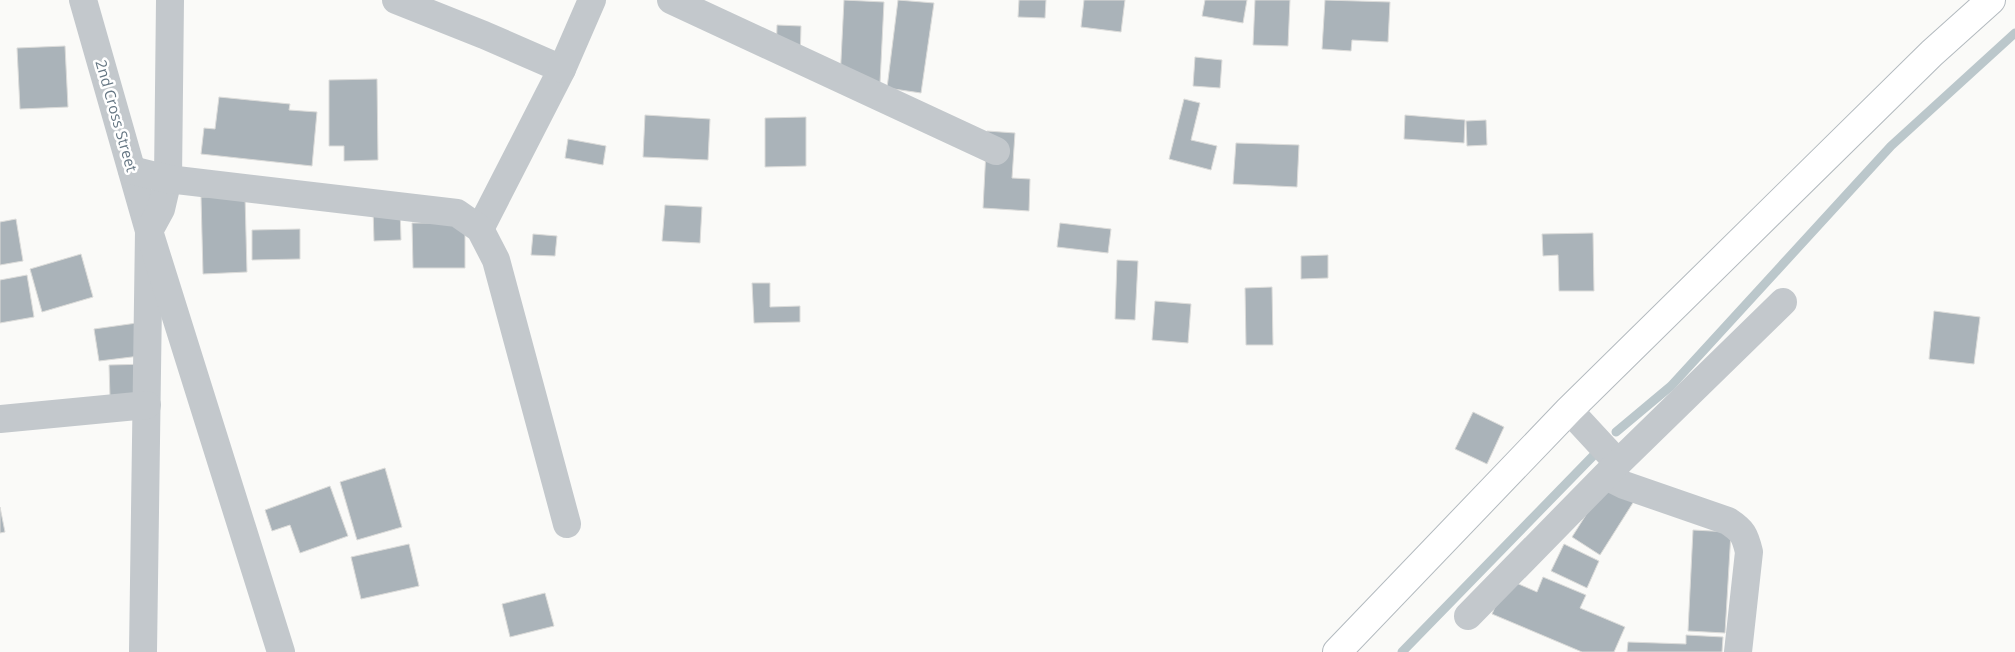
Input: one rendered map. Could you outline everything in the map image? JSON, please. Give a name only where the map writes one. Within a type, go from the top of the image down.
[{"type":"street","name":"2nd Cross Street","points":[[83,0],[149,231]]},
{"type":"street","points":[[143,652],[149,231],[161,209],[168,179],[170,0]]},
{"type":"street","points":[[396,0],[562,69]]},
{"type":"street","points":[[480,229],[562,69],[592,0]]},
{"type":"street","points":[[670,0],[996,151]]},
{"type":"street","points":[[1337,652],[1569,410],[1932,53],[1991,0]]},
{"type":"street","points":[[132,170],[168,179],[456,213],[480,229],[496,260],[567,524]]},
{"type":"street","points":[[149,231],[282,652]]},
{"type":"street","points":[[1468,616],[1612,470],[1783,302]]},
{"type":"street","points":[[0,419],[147,405]]},
{"type":"street","points":[[1569,410],[1589,430],[1612,470],[1624,485],[1728,522],[1740,529],[1746,538],[1749,552],[1738,652]]},
{"type":"building","points":[[844,0],[884,2],[880,83],[840,80]]},
{"type":"building","points":[[898,0],[934,3],[921,93],[887,88]]},
{"type":"building","points":[[1019,0],[1046,0],[1045,18],[1018,17]]},
{"type":"building","points":[[1084,0],[1125,0],[1121,32],[1081,27]]},
{"type":"building","points":[[1205,0],[1247,0],[1243,23],[1202,16]]},
{"type":"building","points":[[1255,0],[1290,0],[1288,46],[1253,45]]},
{"type":"building","points":[[1325,0],[1390,2],[1388,42],[1352,40],[1351,51],[1322,49]]},
{"type":"building","points":[[777,25],[801,26],[800,63],[776,62]]},
{"type":"building","points":[[65,46],[68,107],[20,109],[17,48]]},
{"type":"building","points":[[1195,57],[1222,60],[1220,88],[1193,86]]},
{"type":"building","points":[[377,79],[378,160],[344,161],[344,146],[329,146],[329,80]]},
{"type":"building","points":[[219,97],[290,104],[289,110],[317,112],[312,166],[201,154],[204,128],[215,129]]},
{"type":"building","points":[[1184,99],[1200,103],[1191,140],[1217,146],[1211,170],[1169,159]]},
{"type":"building","points":[[645,115],[710,119],[708,160],[643,157]]},
{"type":"building","points":[[1405,115],[1465,120],[1464,143],[1404,139]]},
{"type":"building","points":[[806,117],[806,166],[765,167],[765,118]]},
{"type":"building","points":[[1486,120],[1487,145],[1467,146],[1466,121]]},
{"type":"building","points":[[987,131],[1015,133],[1012,178],[1030,179],[1029,211],[983,208]]},
{"type":"building","points":[[568,139],[606,146],[603,165],[565,158]]},
{"type":"building","points":[[1236,143],[1299,145],[1297,187],[1233,184]]},
{"type":"building","points":[[245,196],[247,272],[203,274],[201,197]]},
{"type":"building","points":[[665,205],[702,207],[700,243],[662,241]]},
{"type":"building","points":[[400,207],[401,240],[374,241],[373,208]]},
{"type":"building","points":[[16,219],[23,261],[0,265],[0,222]]},
{"type":"building","points":[[412,223],[465,223],[465,268],[413,268]]},
{"type":"building","points":[[1060,223],[1111,229],[1108,253],[1057,247]]},
{"type":"building","points":[[300,229],[300,259],[252,260],[252,230]]},
{"type":"building","points":[[1593,233],[1594,291],[1559,291],[1558,255],[1543,256],[1542,234]]},
{"type":"building","points":[[533,234],[557,236],[555,256],[531,255]]},
{"type":"building","points":[[81,254],[93,297],[42,312],[30,269]]},
{"type":"building","points":[[1328,255],[1328,278],[1301,279],[1301,256]]},
{"type":"building","points":[[1117,260],[1138,261],[1135,320],[1115,319]]},
{"type":"building","points":[[27,275],[34,317],[0,323],[0,280]]},
{"type":"building","points":[[752,283],[770,283],[770,307],[800,306],[800,322],[754,323]]},
{"type":"building","points":[[1272,287],[1273,345],[1246,345],[1245,288]]},
{"type":"building","points":[[1155,301],[1191,304],[1188,343],[1152,340]]},
{"type":"building","points":[[1934,311],[1980,317],[1974,364],[1929,359]]},
{"type":"building","points":[[144,322],[148,355],[99,361],[94,329]]},
{"type":"building","points":[[150,364],[151,396],[110,397],[109,365]]},
{"type":"building","points":[[1473,412],[1504,427],[1487,464],[1455,449]]},
{"type":"building","points":[[385,468],[402,527],[357,540],[340,482]]},
{"type":"building","points":[[1608,480],[1636,498],[1600,555],[1572,537]]},
{"type":"building","points":[[330,486],[348,536],[300,553],[290,525],[272,531],[265,510]]},
{"type":"building","points":[[0,507],[5,532],[0,533]]},
{"type":"building","points":[[1693,530],[1731,532],[1725,633],[1688,631]]},
{"type":"building","points":[[409,544],[419,586],[361,599],[351,557]]},
{"type":"building","points":[[1564,544],[1599,561],[1587,588],[1551,571]]},
{"type":"building","points":[[1543,577],[1586,595],[1580,608],[1625,627],[1614,652],[1582,652],[1492,614],[1507,579],[1537,592]]},
{"type":"building","points":[[545,593],[554,626],[510,637],[502,604]]},
{"type":"building","points":[[1686,635],[1723,637],[1722,652],[1627,652],[1628,642],[1686,644]]},
{"type":"waterway","points":[[1616,432],[1671,386],[1891,146],[2015,33]]},
{"type":"waterway","points":[[1402,652],[1593,456]]}]
